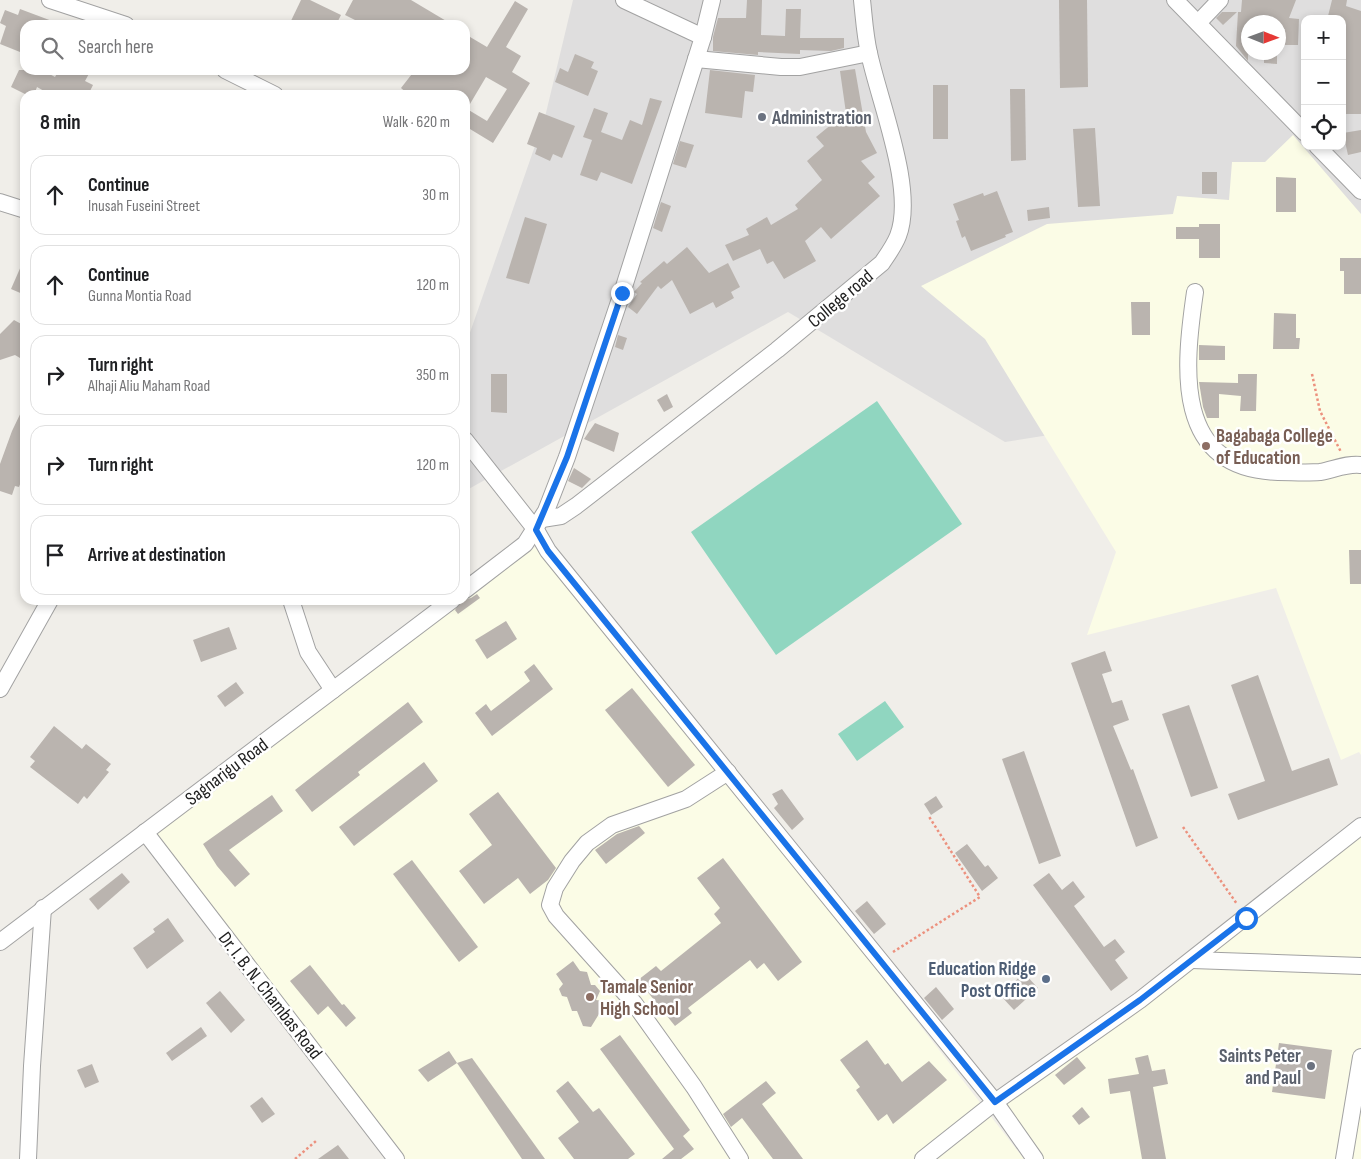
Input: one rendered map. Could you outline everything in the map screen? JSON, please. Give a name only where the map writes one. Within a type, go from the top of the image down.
[{"type":"street","points":[[50,0],[111,20]]},
{"type":"street","points":[[470,586],[525,544],[539,525],[567,457],[585,404],[703,37],[712,0]]},
{"type":"street","name":"College road","points":[[539,525],[562,516],[584,500],[777,350],[882,262],[890,251],[898,235],[901,220],[900,185],[894,147],[869,53],[862,0]]},
{"type":"street","points":[[1175,0],[1301,129]]},
{"type":"street","points":[[1198,24],[1220,0]]},
{"type":"street","points":[[629,1],[703,37]]},
{"type":"street","points":[[696,58],[790,67],[869,53]]},
{"type":"street","points":[[236,75],[265,90]]},
{"type":"street","points":[[1322,150],[1361,191]]},
{"type":"street","points":[[0,202],[20,208]]},
{"type":"street","points":[[1195,292],[1189,348],[1190,384],[1196,421],[1205,441],[1223,458],[1244,467],[1275,472],[1320,472],[1358,464]]},
{"type":"street","points":[[470,446],[539,525],[548,551],[995,1102],[1035,1159]]},
{"type":"street","points":[[0,689],[47,605]]},
{"type":"street","points":[[293,605],[308,652],[333,690]]},
{"type":"street","name":"Sagnarigu Road","points":[[0,942],[445,605]]},
{"type":"street","points":[[728,772],[686,799],[612,826],[588,843],[561,878],[551,898],[550,905],[556,916],[634,1003],[694,1087],[740,1159]]},
{"type":"street","points":[[923,1159],[995,1102],[1140,1000],[1361,826]]},
{"type":"street","name":"Dr. I. B. N. Chambas Road","points":[[145,832],[396,1159]]},
{"type":"street","points":[[28,1159],[32,1066],[43,908]]},
{"type":"street","points":[[1192,960],[1361,966]]},
{"type":"street","points":[[1344,1159],[1361,1057]]},
{"type":"path","points":[[1312,374],[1320,411],[1341,453],[1358,464]]},
{"type":"path","points":[[880,960],[980,897],[928,814]]},
{"type":"path","points":[[1183,827],[1246,918]]},
{"type":"path","points":[[296,1159],[316,1141]]},
{"type":"shaded area","points":[[573,0],[1361,0],[1361,266],[1074,431],[1005,442],[788,312],[470,488],[470,333],[545,117]]},
{"type":"shaded area","name":"Bagabaga College of Education","points":[[1293,135],[1301,144],[1301,150],[1306,150],[1361,214],[1361,755],[1359,752],[1341,760],[1276,588],[1087,635],[1116,552],[985,339],[921,286],[1047,224],[1173,214],[1177,196],[1229,200],[1232,162],[1265,162]]},
{"type":"shaded area","name":"Tamale Senior High School","points":[[539,544],[771,834],[1024,1159],[405,1159],[156,833],[458,605],[470,605],[470,596]]},
{"type":"shaded area","points":[[1361,832],[1361,1159],[1039,1159],[1000,1109]]},
{"type":"green space","points":[[877,401],[962,524],[776,655],[691,532]]},
{"type":"green space","points":[[885,701],[904,727],[857,761],[838,734]]},
{"type":"building","points":[[301,0],[310,0],[341,15],[338,20],[291,20]]},
{"type":"building","points":[[353,0],[411,0],[445,20],[355,20],[345,15]]},
{"type":"building","points":[[747,0],[762,0],[761,35],[785,36],[786,9],[801,9],[800,38],[844,38],[844,48],[831,51],[800,50],[800,54],[758,52],[758,55],[713,51],[713,37],[718,18],[746,18]]},
{"type":"building","points":[[1059,0],[1087,0],[1088,87],[1060,88]]},
{"type":"building","points":[[1242,0],[1296,0],[1289,18],[1299,19],[1298,45],[1286,45],[1286,15],[1241,15],[1241,52],[1236,46],[1238,12],[1241,12]]},
{"type":"building","points":[[1332,0],[1347,0],[1346,6],[1361,11],[1361,114],[1346,114],[1346,15],[1328,15]]},
{"type":"building","points":[[515,1],[528,9],[506,47],[521,56],[512,72],[530,83],[493,143],[470,129],[470,111],[487,121],[507,89],[486,77],[470,104],[470,90],[403,90],[401,88],[411,75],[470,75],[470,37],[487,47]]},
{"type":"building","points":[[20,9],[49,20],[20,20],[20,52],[0,44],[6,26],[0,23],[5,10],[18,15]]},
{"type":"building","points":[[1222,12],[1237,12],[1223,25],[1216,18]]},
{"type":"building","points":[[575,54],[594,62],[591,68],[598,71],[588,96],[555,82],[560,68],[568,72]]},
{"type":"building","points":[[1264,60],[1277,60],[1277,64],[1264,63]]},
{"type":"building","points":[[855,69],[866,132],[877,153],[861,161],[875,177],[868,183],[880,196],[831,239],[821,227],[805,241],[816,261],[784,279],[773,261],[767,264],[760,249],[733,261],[725,245],[749,235],[746,229],[767,217],[771,225],[798,209],[795,205],[822,180],[807,161],[824,146],[816,137],[838,119],[837,114],[846,113],[840,71]]},
{"type":"building","points":[[19,70],[20,75],[51,75],[55,77],[56,75],[88,75],[85,81],[93,85],[90,90],[42,90],[37,87],[36,90],[20,92],[11,87]]},
{"type":"building","points":[[710,70],[755,75],[753,92],[745,91],[742,118],[705,113]]},
{"type":"building","points":[[933,85],[948,85],[948,139],[933,139]]},
{"type":"building","points":[[1010,89],[1025,89],[1026,160],[1011,161]]},
{"type":"building","points":[[650,98],[662,101],[632,184],[601,172],[597,181],[580,175],[592,140],[583,137],[594,108],[608,113],[601,132],[622,140],[630,120],[642,125]]},
{"type":"building","points":[[539,112],[575,126],[562,158],[553,154],[550,161],[535,154],[537,148],[527,144]]},
{"type":"building","points":[[1095,128],[1100,206],[1078,207],[1073,129]]},
{"type":"building","points":[[1361,130],[1361,152],[1348,155],[1346,132]]},
{"type":"building","points":[[680,141],[694,145],[686,168],[673,164]]},
{"type":"building","points":[[1202,172],[1217,172],[1217,194],[1202,194]]},
{"type":"building","points":[[1276,177],[1296,178],[1296,212],[1276,212]]},
{"type":"building","points":[[997,191],[1013,232],[1005,235],[1006,237],[971,251],[965,236],[962,238],[956,221],[959,220],[953,204],[983,193],[984,196]]},
{"type":"building","points":[[661,202],[671,206],[662,232],[653,228]]},
{"type":"building","points":[[1049,207],[1050,218],[1028,221],[1027,210]]},
{"type":"building","points":[[525,217],[547,224],[529,284],[506,278]]},
{"type":"building","points":[[1199,224],[1220,224],[1220,258],[1199,258],[1199,239],[1176,239],[1176,227],[1199,227]]},
{"type":"building","points":[[687,247],[709,273],[728,263],[740,287],[731,292],[734,298],[716,308],[713,302],[690,314],[672,280],[661,289],[658,286],[637,314],[628,307],[637,294],[634,292],[642,283],[640,282],[664,261],[667,264]]},
{"type":"building","points":[[1340,258],[1361,258],[1361,294],[1344,294],[1344,271],[1340,271]]},
{"type":"building","points":[[20,268],[20,293],[11,289]]},
{"type":"building","points":[[1131,302],[1150,302],[1150,335],[1132,335]]},
{"type":"building","points":[[1274,313],[1296,314],[1296,338],[1300,338],[1299,349],[1273,349]]},
{"type":"building","points":[[14,320],[20,323],[20,358],[15,355],[0,360],[0,334]]},
{"type":"building","points":[[618,335],[627,338],[623,350],[615,347]]},
{"type":"building","points":[[1199,345],[1225,346],[1225,360],[1199,360]]},
{"type":"building","points":[[491,374],[507,374],[507,413],[491,412]]},
{"type":"building","points":[[1238,374],[1257,374],[1256,411],[1240,411],[1241,396],[1219,394],[1219,418],[1207,418],[1203,407],[1199,382],[1238,383]]},
{"type":"building","points":[[667,394],[673,407],[664,412],[657,400]]},
{"type":"building","points":[[20,414],[20,484],[19,487],[15,486],[12,495],[0,491],[0,464]]},
{"type":"building","points":[[595,423],[619,433],[614,452],[584,439]]},
{"type":"building","points":[[574,468],[591,479],[582,488],[568,481]]},
{"type":"building","points":[[1349,550],[1361,550],[1361,584],[1350,584]]},
{"type":"building","points":[[477,594],[480,598],[458,614],[455,610],[458,605],[470,605],[471,598]]},
{"type":"building","points":[[506,621],[517,639],[487,659],[475,640]]},
{"type":"building","points":[[229,627],[237,649],[201,662],[193,640]]},
{"type":"building","points":[[1105,651],[1112,671],[1102,674],[1112,703],[1122,700],[1129,720],[1113,726],[1131,770],[1133,769],[1158,838],[1136,847],[1071,663]]},
{"type":"building","points":[[534,664],[553,689],[492,736],[475,713],[486,704],[491,711],[530,681],[524,672]]},
{"type":"building","points":[[1258,675],[1292,771],[1329,758],[1338,785],[1238,820],[1228,794],[1265,781],[1231,685]]},
{"type":"building","points":[[236,682],[244,693],[225,707],[217,696]]},
{"type":"building","points":[[632,688],[695,765],[668,787],[605,710]]},
{"type":"building","points":[[408,702],[423,722],[358,772],[360,775],[312,812],[295,790]]},
{"type":"building","points":[[1189,705],[1218,788],[1191,797],[1162,714]]},
{"type":"building","points":[[54,726],[82,749],[86,744],[111,764],[106,770],[109,772],[87,799],[84,796],[78,804],[30,767],[35,761],[30,757]]},
{"type":"building","points":[[1024,751],[1061,856],[1039,864],[1002,759]]},
{"type":"building","points":[[424,762],[438,781],[354,846],[339,827]]},
{"type":"building","points":[[782,789],[804,819],[792,830],[774,808],[778,804],[772,794]]},
{"type":"building","points":[[498,792],[556,868],[548,880],[530,894],[518,878],[484,904],[459,871],[492,845],[469,814]]},
{"type":"building","points":[[272,795],[283,811],[229,850],[250,874],[235,887],[217,866],[203,844]]},
{"type":"building","points":[[936,796],[943,807],[931,815],[924,804]]},
{"type":"building","points":[[639,826],[645,833],[606,864],[595,850],[617,834]]},
{"type":"building","points":[[967,844],[985,867],[988,865],[998,878],[982,891],[955,853]]},
{"type":"building","points":[[723,858],[802,962],[778,981],[764,963],[757,969],[750,960],[688,1008],[692,1013],[675,1026],[638,980],[656,966],[661,971],[721,923],[714,914],[720,908],[697,878]]},
{"type":"building","points":[[412,860],[478,947],[459,962],[393,874]]},
{"type":"building","points":[[122,873],[130,882],[98,910],[89,899]]},
{"type":"building","points":[[1049,873],[1062,890],[1073,881],[1085,897],[1074,906],[1104,947],[1115,939],[1125,952],[1115,960],[1128,978],[1111,991],[1033,885]]},
{"type":"building","points":[[867,901],[886,924],[874,934],[855,911]]},
{"type":"building","points":[[168,918],[184,941],[147,969],[133,948],[155,932],[153,929]]},
{"type":"building","points":[[573,961],[580,971],[587,972],[591,985],[595,985],[600,991],[596,1000],[609,1002],[611,1008],[607,1015],[599,1014],[591,1027],[583,1026],[577,1011],[572,1011],[567,997],[562,996],[559,989],[563,984],[556,974]]},
{"type":"building","points":[[310,965],[342,1005],[344,1004],[356,1018],[346,1027],[328,1006],[318,1015],[290,981]]},
{"type":"building","points":[[1024,973],[1038,988],[1014,1010],[1000,995]]},
{"type":"building","points":[[936,987],[954,1009],[942,1020],[924,998]]},
{"type":"building","points":[[220,991],[245,1020],[231,1033],[206,1003]]},
{"type":"building","points":[[201,1027],[207,1036],[172,1061],[166,1053]]},
{"type":"building","points":[[620,1035],[690,1130],[683,1136],[694,1149],[681,1159],[662,1159],[674,1149],[600,1049]]},
{"type":"building","points":[[867,1040],[885,1065],[888,1063],[902,1082],[929,1061],[947,1080],[893,1124],[887,1114],[878,1121],[856,1090],[860,1087],[840,1060]]},
{"type":"building","points":[[1279,1043],[1332,1050],[1325,1099],[1272,1092]]},
{"type":"building","points":[[449,1051],[457,1063],[428,1082],[418,1070]]},
{"type":"building","points":[[1148,1055],[1152,1071],[1165,1069],[1168,1084],[1153,1087],[1166,1159],[1142,1159],[1130,1091],[1110,1094],[1108,1079],[1139,1074],[1135,1058]]},
{"type":"building","points":[[1077,1057],[1086,1068],[1064,1085],[1055,1075]]},
{"type":"building","points":[[472,1058],[545,1159],[522,1159],[457,1063]]},
{"type":"building","points":[[92,1064],[99,1082],[85,1088],[77,1070]]},
{"type":"building","points":[[568,1081],[593,1112],[599,1108],[635,1154],[628,1159],[574,1159],[558,1138],[579,1122],[556,1091]]},
{"type":"building","points":[[766,1081],[776,1093],[762,1104],[803,1159],[773,1159],[742,1118],[731,1127],[723,1114]]},
{"type":"building","points":[[262,1097],[275,1114],[262,1123],[250,1106]]},
{"type":"building","points":[[1082,1107],[1090,1117],[1079,1125],[1072,1116]]},
{"type":"building","points":[[338,1145],[349,1159],[318,1159]]},
{"type":"place","name":"Administration","points":[[762,117]]},
{"type":"place","name":"Bagabaga College of Education","points":[[1206,446]]},
{"type":"place","name":"Education Ridge Post Office","points":[[1046,979]]},
{"type":"place","name":"Tamale Senior High School","points":[[590,997]]},
{"type":"place","name":"Saints Peter and Paul","points":[[1311,1066]]},
{"type":"route","points":[[622,293],[567,457],[546,511],[536,530],[548,551],[995,1102],[1140,1000],[1246,918]]}]
